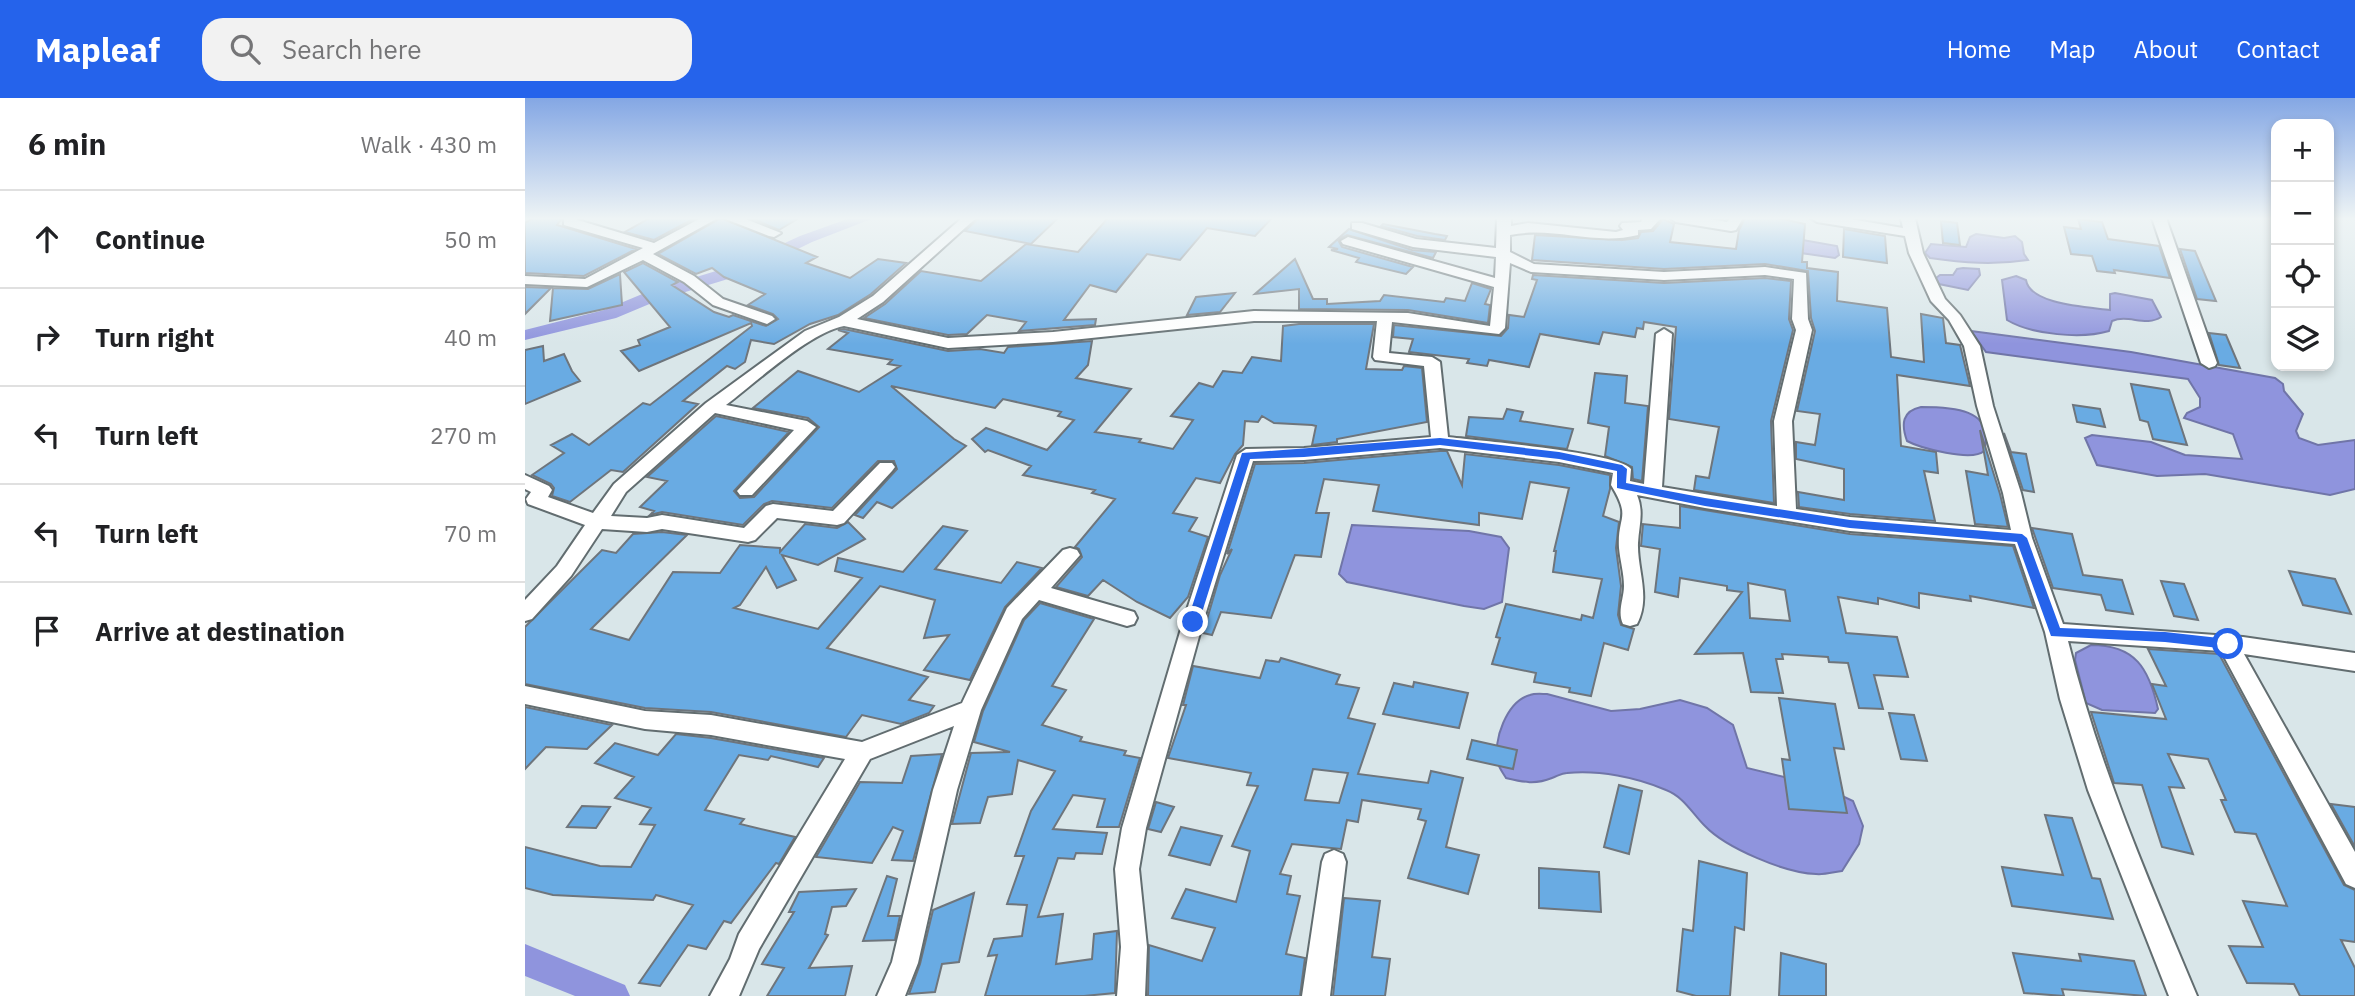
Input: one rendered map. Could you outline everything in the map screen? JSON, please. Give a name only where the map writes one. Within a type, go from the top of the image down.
[{"type":"street","points":[[525,281],[587,283],[630,260]]},
{"type":"street","points":[[662,260],[718,302],[767,319]]},
{"type":"street","points":[[844,321],[878,299],[922,260]]},
{"type":"street","points":[[1416,260],[1502,285]]},
{"type":"street","points":[[525,613],[564,571],[620,488],[712,407],[810,334],[833,323],[844,321],[948,343],[1041,338],[1254,316],[1385,317],[1494,331],[1497,328],[1503,260]]},
{"type":"street","points":[[1515,260],[1531,268],[1575,271],[1664,276],[1765,271],[1801,276],[1800,318],[1804,330],[1783,421],[1787,515]]},
{"type":"street","points":[[1919,260],[1938,301],[1955,318],[1972,346],[1985,406],[2012,493],[2022,538],[2055,632],[2071,699],[2100,790],[2183,996]]},
{"type":"street","points":[[2176,260],[2182,286],[2209,363]]},
{"type":"street","points":[[1385,317],[1381,357],[1433,362],[1440,442]]},
{"type":"street","points":[[1653,491],[1664,334]]},
{"type":"street","points":[[712,407],[807,427],[747,491]]},
{"type":"street","points":[[1131,996],[1134,947],[1127,869],[1134,828],[1193,622],[1246,455],[1304,454],[1440,442],[1559,456],[1622,469],[1620,485],[1632,502],[1633,511],[1628,544],[1634,586],[1630,618]]},
{"type":"street","points":[[525,481],[544,490],[535,499],[598,522],[647,525],[662,522],[748,535],[773,511],[837,519],[886,467]]},
{"type":"street","points":[[1620,485],[1850,524],[2022,538]]},
{"type":"street","points":[[891,996],[905,963],[945,790],[970,710],[1014,614],[1070,555]]},
{"type":"street","points":[[1034,591],[1127,618]]},
{"type":"street","points":[[2055,632],[2165,637],[2288,650],[2355,662]]},
{"type":"street","points":[[2228,644],[2355,876]]},
{"type":"street","points":[[525,695],[645,720],[711,725],[862,752],[970,710]]},
{"type":"street","points":[[724,996],[741,965],[748,943],[862,752]]},
{"type":"street","points":[[1316,996],[1334,862]]},
{"type":"water","points":[[1948,260],[2028,260],[2003,262]]},
{"type":"water","points":[[1957,269],[1979,269],[1980,275],[1968,290],[1939,284],[1936,278],[1940,275],[1953,275]]},
{"type":"water","points":[[2016,276],[2026,280],[2038,295],[2049,300],[2110,310],[2110,294],[2115,293],[2152,300],[2161,317],[2149,321],[2118,319],[2112,321],[2109,331],[2085,335],[2030,329],[2007,320],[2002,280]]},
{"type":"water","points":[[1971,331],[2131,352],[2275,378],[2283,384],[2284,391],[2303,414],[2296,431],[2299,438],[2318,445],[2355,440],[2355,489],[2330,495],[2205,474],[2157,476],[2097,465],[2085,438],[2092,435],[2151,442],[2185,455],[2242,459],[2233,434],[2184,418],[2187,413],[2200,407],[2200,398],[2188,379],[1986,352]]},
{"type":"water","points":[[1921,407],[1957,410],[1977,418],[1984,426],[1984,451],[1958,455],[1907,441],[1905,419],[1910,412]]},
{"type":"water","points":[[1352,525],[1469,531],[1501,537],[1509,548],[1502,602],[1484,609],[1347,582],[1339,574]]},
{"type":"water","points":[[2091,645],[2119,649],[2138,662],[2154,694],[2158,709],[2155,713],[2102,710],[2086,703],[2075,660],[2076,653]]},
{"type":"water","points":[[1532,694],[1547,694],[1611,711],[1640,709],[1680,700],[1707,708],[1733,725],[1747,768],[1821,786],[1853,801],[1863,826],[1859,844],[1842,871],[1803,873],[1757,858],[1727,843],[1705,826],[1678,797],[1642,781],[1592,773],[1565,773],[1534,782],[1506,778],[1497,754],[1503,723],[1514,705],[1522,699]]},
{"type":"building","points":[[525,260],[615,260],[584,276],[525,273]]},
{"type":"building","points":[[669,260],[812,260],[806,263],[850,278],[877,260],[906,263],[871,294],[838,315],[810,324],[774,344],[751,340],[745,362],[735,369],[727,366],[683,401],[698,404],[623,472],[611,470],[570,502],[552,496],[554,488],[551,484],[532,475],[564,453],[551,445],[572,434],[589,445],[643,403],[650,405],[752,326],[751,323],[639,371],[621,351],[640,345],[638,340],[670,327],[624,272],[643,263],[678,282],[672,285],[714,312],[766,326],[778,319],[773,314],[748,305],[765,294],[724,277],[712,268],[696,274]]},
{"type":"building","points":[[1007,260],[1142,260],[1116,292],[1090,285],[1064,320],[1096,319],[1095,325],[1019,331],[1026,322],[987,315],[967,334],[948,335],[864,318],[885,304],[921,271],[981,281]]},
{"type":"building","points":[[1294,260],[1313,299],[1327,299],[1327,304],[1380,301],[1384,295],[1444,302],[1446,298],[1465,301],[1472,283],[1491,289],[1485,304],[1490,305],[1488,323],[1408,310],[1299,309],[1299,289],[1255,294]]},
{"type":"building","points":[[1388,260],[1413,267],[1406,274],[1356,262]]},
{"type":"building","points":[[1532,260],[1802,260],[1807,262],[1807,268],[1838,272],[1837,301],[1887,308],[1891,357],[1924,362],[1921,314],[1943,318],[1946,343],[1960,345],[1970,386],[1897,375],[1901,446],[1936,452],[1938,473],[1924,471],[1935,521],[1799,507],[1798,492],[1844,500],[1844,469],[1796,459],[1796,442],[1815,445],[1820,414],[1797,411],[1815,331],[1811,318],[1808,271],[1765,264],[1664,269]]},
{"type":"building","points":[[1864,260],[1887,260],[1887,263]]},
{"type":"building","points":[[2093,260],[2164,260],[2170,278],[2114,270],[2115,273],[2097,271]]},
{"type":"building","points":[[2184,260],[2199,260],[2216,301],[2197,299]]},
{"type":"building","points":[[620,274],[622,305],[550,321],[553,288],[588,289]]},
{"type":"building","points":[[1533,275],[1664,283],[1765,278],[1791,281],[1789,319],[1793,330],[1771,421],[1774,503],[1694,490],[1696,476],[1709,478],[1719,427],[1669,419],[1676,327],[1644,322],[1643,329],[1637,328],[1635,337],[1603,332],[1599,344],[1540,334],[1529,367],[1489,360],[1487,366],[1467,363],[1469,359],[1409,352],[1413,339],[1393,337],[1394,325],[1501,336],[1508,328],[1509,315],[1524,317],[1537,280],[1532,279]]},
{"type":"building","points":[[525,287],[551,288],[525,314]]},
{"type":"building","points":[[1235,293],[1220,312],[1187,315],[1196,297]]},
{"type":"building","points":[[1374,324],[1366,369],[1402,370],[1404,366],[1422,368],[1427,422],[1312,445],[1316,426],[1274,423],[1262,416],[1258,422],[1245,421],[1243,445],[1235,454],[1220,483],[1196,478],[1173,513],[1197,518],[1189,531],[1208,537],[1188,597],[1170,618],[1137,602],[1103,580],[1088,596],[1056,587],[1082,557],[1079,549],[1075,547],[1115,499],[1092,493],[1095,490],[1023,475],[1031,466],[988,450],[985,452],[972,439],[986,428],[1047,450],[1074,420],[1058,416],[1061,412],[1003,399],[995,408],[891,386],[966,446],[892,508],[877,502],[863,518],[855,515],[897,469],[894,461],[878,461],[832,508],[772,501],[764,504],[743,525],[662,512],[650,515],[654,511],[640,507],[667,481],[647,477],[716,416],[789,432],[734,491],[740,498],[754,497],[819,427],[808,418],[753,408],[798,371],[859,392],[900,366],[888,364],[892,360],[828,349],[848,333],[838,330],[844,329],[948,351],[980,349],[1004,353],[1008,347],[1092,341],[1088,365],[1076,378],[1131,389],[1095,432],[1141,439],[1139,442],[1173,449],[1193,420],[1171,416],[1199,383],[1213,387],[1223,371],[1242,373],[1252,357],[1281,361],[1283,326]]},
{"type":"building","points":[[2209,333],[2226,335],[2240,368],[2219,365]]},
{"type":"building","points":[[543,346],[544,361],[564,354],[580,381],[525,404],[525,350]]},
{"type":"building","points":[[1595,373],[1627,376],[1625,403],[1648,406],[1642,481],[1633,479],[1632,467],[1605,456],[1609,427],[1588,423]]},
{"type":"building","points":[[2131,384],[2169,390],[2187,445],[2153,439],[2148,422],[2140,420]]},
{"type":"building","points":[[2073,405],[2100,409],[2105,427],[2077,422]]},
{"type":"building","points":[[1507,409],[1523,412],[1520,421],[1573,429],[1567,449],[1466,436],[1469,417],[1503,419]]},
{"type":"building","points":[[1980,430],[2008,527],[1975,524],[1966,471],[1988,475]]},
{"type":"building","points":[[2004,433],[2011,452],[2026,454],[2034,492],[2023,490]]},
{"type":"building","points":[[1447,451],[1462,485],[1465,454],[1559,465],[1610,475],[1610,489],[1603,516],[1619,522],[1616,548],[1621,586],[1618,615],[1621,625],[1634,629],[1628,650],[1604,643],[1591,696],[1569,692],[1570,688],[1534,682],[1536,673],[1492,664],[1500,638],[1496,637],[1506,604],[1581,620],[1582,615],[1593,618],[1602,579],[1553,572],[1554,551],[1569,488],[1530,482],[1522,519],[1479,513],[1479,525],[1373,511],[1379,485],[1324,479],[1316,513],[1329,513],[1321,557],[1295,555],[1271,618],[1221,612],[1212,635],[1203,633],[1220,575],[1232,549],[1227,554],[1255,464],[1304,463]]},
{"type":"building","points":[[1680,506],[1850,534],[2013,546],[2034,608],[1970,596],[1971,601],[1919,593],[1919,608],[1878,598],[1878,604],[1838,597],[1846,633],[1897,637],[1908,677],[1874,675],[1883,709],[1859,708],[1848,663],[1829,662],[1828,657],[1782,654],[1783,659],[1776,659],[1783,693],[1751,692],[1743,653],[1695,654],[1742,592],[1727,590],[1727,586],[1680,578],[1678,597],[1655,592],[1660,549],[1641,546],[1643,524],[1680,528]],"holes":[[[1748,583],[1785,590],[1790,621],[1750,618]]]},
{"type":"building","points":[[848,522],[865,539],[818,565],[782,555],[796,580],[777,588],[766,567],[740,605],[734,608],[818,629],[862,578],[835,571],[838,558],[903,572],[943,526],[967,531],[935,569],[1001,583],[1017,562],[1042,568],[1005,607],[970,680],[924,670],[949,635],[924,638],[935,600],[880,586],[827,648],[928,677],[909,700],[934,706],[929,713],[901,724],[862,715],[846,737],[711,712],[645,708],[525,684],[525,627],[602,550],[616,553],[633,534],[662,532],[687,535],[591,629],[629,640],[673,572],[720,573],[740,545],[780,548],[780,552],[805,524],[837,528]]},
{"type":"building","points":[[2032,528],[2072,534],[2083,575],[2122,580],[2133,614],[2106,610],[2101,595],[2053,588]]},
{"type":"building","points":[[2289,571],[2335,579],[2351,614],[2303,605]]},
{"type":"building","points":[[2161,581],[2184,584],[2198,620],[2174,616]]},
{"type":"building","points":[[1040,603],[1094,619],[1052,686],[1066,690],[1042,725],[1082,737],[1080,741],[1126,751],[1124,755],[1140,758],[1119,827],[1097,827],[1105,799],[1073,795],[1053,829],[1107,833],[1102,854],[1076,853],[1074,859],[1058,858],[1038,917],[1063,914],[1056,964],[1092,959],[1094,934],[1117,931],[1115,993],[1084,996],[985,996],[997,955],[988,956],[994,939],[1022,936],[1027,905],[1007,904],[1024,856],[1015,856],[1031,811],[1055,771],[1018,760],[1012,794],[988,797],[980,823],[952,824],[971,753],[1010,752],[974,742],[983,711],[1024,620]]},
{"type":"building","points":[[2148,649],[2219,654],[2344,885],[2355,890],[2355,942],[2341,940],[2355,968],[2355,996],[2300,996],[2294,984],[2247,983],[2229,946],[2263,947],[2243,901],[2287,906],[2256,834],[2235,832],[2221,800],[2226,800],[2208,759],[2168,754],[2184,788],[2169,787],[2193,854],[2162,847],[2142,785],[2114,783],[2091,712],[2166,719],[2152,684],[2166,686]]},
{"type":"building","points":[[1281,658],[1340,675],[1336,684],[1359,688],[1348,718],[1375,724],[1358,774],[1428,783],[1431,771],[1463,778],[1446,847],[1479,855],[1468,894],[1408,878],[1426,821],[1418,819],[1421,809],[1362,800],[1358,822],[1347,820],[1341,849],[1292,844],[1280,874],[1291,876],[1287,894],[1300,896],[1286,954],[1305,958],[1300,996],[1148,996],[1149,945],[1202,961],[1215,928],[1172,918],[1186,889],[1236,902],[1250,851],[1232,846],[1258,786],[1247,785],[1251,773],[1168,758],[1186,705],[1183,705],[1193,666],[1260,678],[1266,660],[1279,662]],"holes":[[[1313,769],[1348,773],[1339,803],[1305,800]]]},
{"type":"building","points":[[1414,682],[1468,693],[1459,728],[1383,714],[1394,683],[1413,687]]},
{"type":"building","points":[[1779,698],[1835,704],[1844,749],[1834,748],[1847,813],[1789,809],[1782,759],[1790,760]]},
{"type":"building","points":[[525,707],[612,725],[587,749],[546,747],[525,769]]},
{"type":"building","points":[[1889,713],[1914,715],[1927,761],[1901,759]]},
{"type":"building","points":[[676,734],[824,758],[818,767],[771,756],[768,760],[739,755],[705,810],[744,819],[740,824],[795,837],[779,864],[776,863],[731,923],[724,921],[706,949],[688,945],[660,986],[639,983],[693,905],[656,895],[653,900],[553,895],[525,888],[525,847],[600,866],[631,867],[655,825],[640,824],[651,808],[615,798],[634,777],[595,763],[615,743],[658,755]]},
{"type":"building","points":[[1472,740],[1517,750],[1513,769],[1467,759]]},
{"type":"building","points":[[942,754],[913,861],[892,860],[903,831],[893,827],[872,863],[816,857],[860,782],[902,783],[911,756]]},
{"type":"building","points":[[1619,785],[1642,791],[1629,854],[1604,847]]},
{"type":"building","points":[[1156,802],[1174,807],[1161,832],[1148,829]]},
{"type":"building","points":[[2331,804],[2355,807],[2355,847]]},
{"type":"building","points":[[582,806],[610,807],[596,828],[567,827]]},
{"type":"building","points":[[2045,815],[2072,818],[2092,878],[2100,879],[2113,919],[2012,906],[2002,867],[2063,875]]},
{"type":"building","points":[[1181,827],[1222,836],[1210,865],[1169,855]]},
{"type":"building","points":[[1699,861],[1747,873],[1744,930],[1735,927],[1730,996],[1696,996],[1677,991],[1683,929],[1693,931]]},
{"type":"building","points":[[1539,868],[1599,872],[1601,912],[1539,908]]},
{"type":"building","points":[[887,876],[897,879],[888,916],[900,916],[895,940],[863,941]]},
{"type":"building","points":[[856,889],[846,906],[832,907],[825,934],[828,935],[809,968],[852,966],[845,996],[767,996],[784,968],[762,964],[794,912],[789,912],[799,892]]},
{"type":"building","points":[[974,893],[959,962],[942,964],[935,992],[909,994],[920,964],[933,910]]},
{"type":"building","points":[[1344,898],[1380,901],[1372,957],[1390,959],[1385,996],[1333,996]]},
{"type":"building","points":[[1781,953],[1826,964],[1826,996],[1779,996]]},
{"type":"building","points":[[2013,953],[2081,961],[2079,954],[2134,961],[2146,996],[2062,989],[2064,996],[2024,993]]},
{"type":"waterway","points":[[525,335],[610,314],[653,296],[745,268],[762,260]]},
{"type":"waterway","points":[[525,960],[614,996]]},
{"type":"route","points":[[1193,622],[1246,455],[1304,454],[1440,442],[1559,456],[1622,469],[1620,485],[1705,502],[1850,524],[2022,538],[2055,632],[2165,637],[2228,644]]}]
